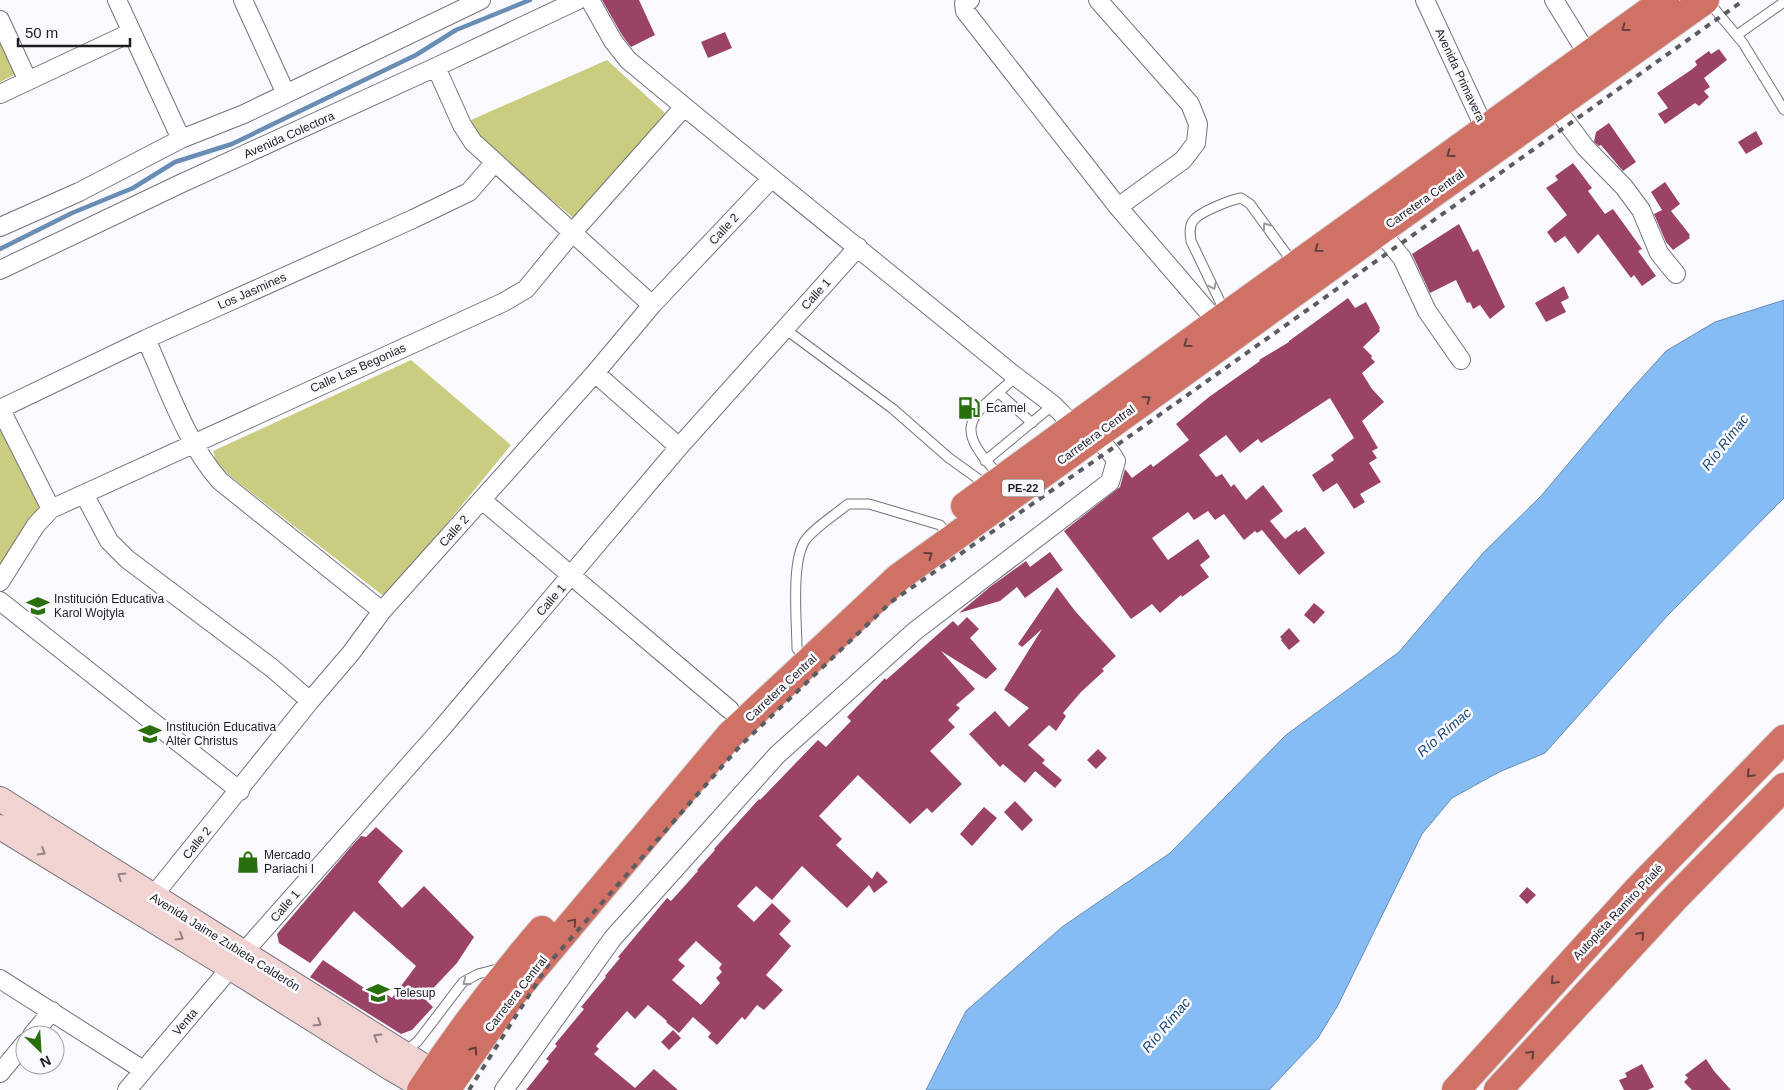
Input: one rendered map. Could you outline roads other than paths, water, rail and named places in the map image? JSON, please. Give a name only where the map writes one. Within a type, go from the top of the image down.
[{"type":"highway","name":"Carretera Central","points":[[1225,325],[1380,231],[1588,55],[1665,0]]},
{"type":"highway","name":"Carretera Central","points":[[434,1085],[496,983],[797,649],[894,559],[946,532],[1084,431],[1225,325],[1295,265],[1491,139],[1555,108],[1706,0]]},
{"type":"highway","name":"Carretera Central","points":[[434,1085],[730,735],[744,706],[899,577],[946,532],[993,476],[1084,431]]},
{"type":"highway","name":"Autopista Ramiro Prialé","points":[[1456,1090],[1638,889],[1784,739]]},
{"type":"highway","points":[[1498,1090],[1675,898],[1784,787]]},
{"type":"street","points":[[117,0],[181,139]]},
{"type":"street","points":[[243,0],[286,94]]},
{"type":"street","points":[[0,227],[79,192],[181,139],[244,114],[481,0]]},
{"type":"street","name":"Avenida Colectora","points":[[0,270],[188,180],[578,0]]},
{"type":"street","points":[[504,1090],[613,938],[777,755],[915,631],[1110,482],[1116,461],[1110,450],[1016,377],[858,247],[771,179],[628,60],[613,41],[590,0]]},
{"type":"street","points":[[1098,0],[1190,104],[1198,124],[1196,143],[1183,160],[1118,207]]},
{"type":"street","name":"Avenida Primavera","points":[[1425,0],[1491,139]]},
{"type":"street","points":[[1554,0],[1588,55]]},
{"type":"street","points":[[967,1],[964,4],[965,11],[1118,207],[1225,325]]},
{"type":"street","points":[[0,20],[28,81]]},
{"type":"street","points":[[0,94],[132,32]]},
{"type":"street","points":[[436,67],[462,125],[473,142],[652,305]]},
{"type":"street","name":"Calle Las Begonias","points":[[0,582],[36,524],[51,508],[504,302],[526,288],[572,233],[684,107]]},
{"type":"street","points":[[1555,108],[1585,147],[1624,187],[1641,210],[1659,253],[1676,274]]},
{"type":"street","name":"Los Jasmines","points":[[0,408],[146,339],[469,192],[495,162]]},
{"type":"street","name":"Calle 2","points":[[154,896],[240,791],[310,701],[351,653],[382,611],[595,373],[652,305],[771,179]]},
{"type":"street","points":[[1380,231],[1402,258],[1427,312],[1461,360]]},
{"type":"street","name":"Calle 1","points":[[237,961],[442,728],[679,447],[858,247]]},
{"type":"street","points":[[146,339],[193,443],[207,466],[220,481],[382,611]]},
{"type":"street","points":[[595,373],[679,447]]},
{"type":"street","points":[[0,408],[51,508]]},
{"type":"street","points":[[84,494],[109,541],[126,560],[272,668],[310,701]]},
{"type":"street","points":[[482,500],[572,576],[744,706]]},
{"type":"street","points":[[0,601],[240,791]]},
{"type":"street","name":"Avenida Jaime Zubieta Calderón","points":[[0,799],[154,896],[237,961]]},
{"type":"street","name":"Avenida Jaime Zubieta Calderón","points":[[0,827],[237,961],[434,1085]]},
{"type":"street","name":"Venta","points":[[127,1090],[237,961]]},
{"type":"street","points":[[0,978],[143,1070]]},
{"type":"street","points":[[40,1025],[52,1011]]},
{"type":"street","points":[[0,1072],[15,1055]]},
{"type":"lane","points":[[1706,0],[1737,35],[1784,110]]},
{"type":"lane","points":[[1737,35],[1784,2]]},
{"type":"lane","points":[[1225,325],[1191,240],[1190,229],[1194,219],[1227,201],[1241,198],[1250,204],[1295,265]]},
{"type":"lane","points":[[785,329],[893,409],[949,458],[993,476]]},
{"type":"lane","points":[[993,476],[972,440],[969,427],[974,416],[982,406],[1016,377]]},
{"type":"lane","points":[[998,392],[1032,423]]},
{"type":"lane","points":[[993,476],[1032,423],[1053,405]]},
{"type":"lane","points":[[797,649],[796,591],[798,558],[806,539],[848,504],[869,504],[946,532]]},
{"type":"lane","points":[[397,1061],[418,1041],[463,982],[478,974],[511,966]]},
{"type":"water","name":"Río Rímac","points":[[1784,300],[1784,498],[1668,615],[1545,753],[1499,772],[1452,798],[1422,834],[1338,1005],[1318,1038],[1269,1090],[926,1090],[966,1011],[1062,927],[1170,853],[1286,735],[1399,652],[1483,553],[1541,496],[1666,351],[1715,322]]},
{"type":"waterway","points":[[0,249],[72,213],[133,188],[175,162],[232,144],[416,55],[456,30],[530,0]]},
{"type":"railway","points":[[469,1090],[550,962],[740,746],[891,602],[1110,450],[1744,0]]},
{"type":"place","name":"Ecamel","points":[[969,408]]},
{"type":"place","name":"Institución Educativa Karol Wojtyla","points":[[38,606]]},
{"type":"place","name":"Institución Educativa Alter Christus","points":[[150,734]]},
{"type":"place","name":"Mercado Pariachi I","points":[[248,862]]},
{"type":"place","name":"Telesup","points":[[378,993]]}]
